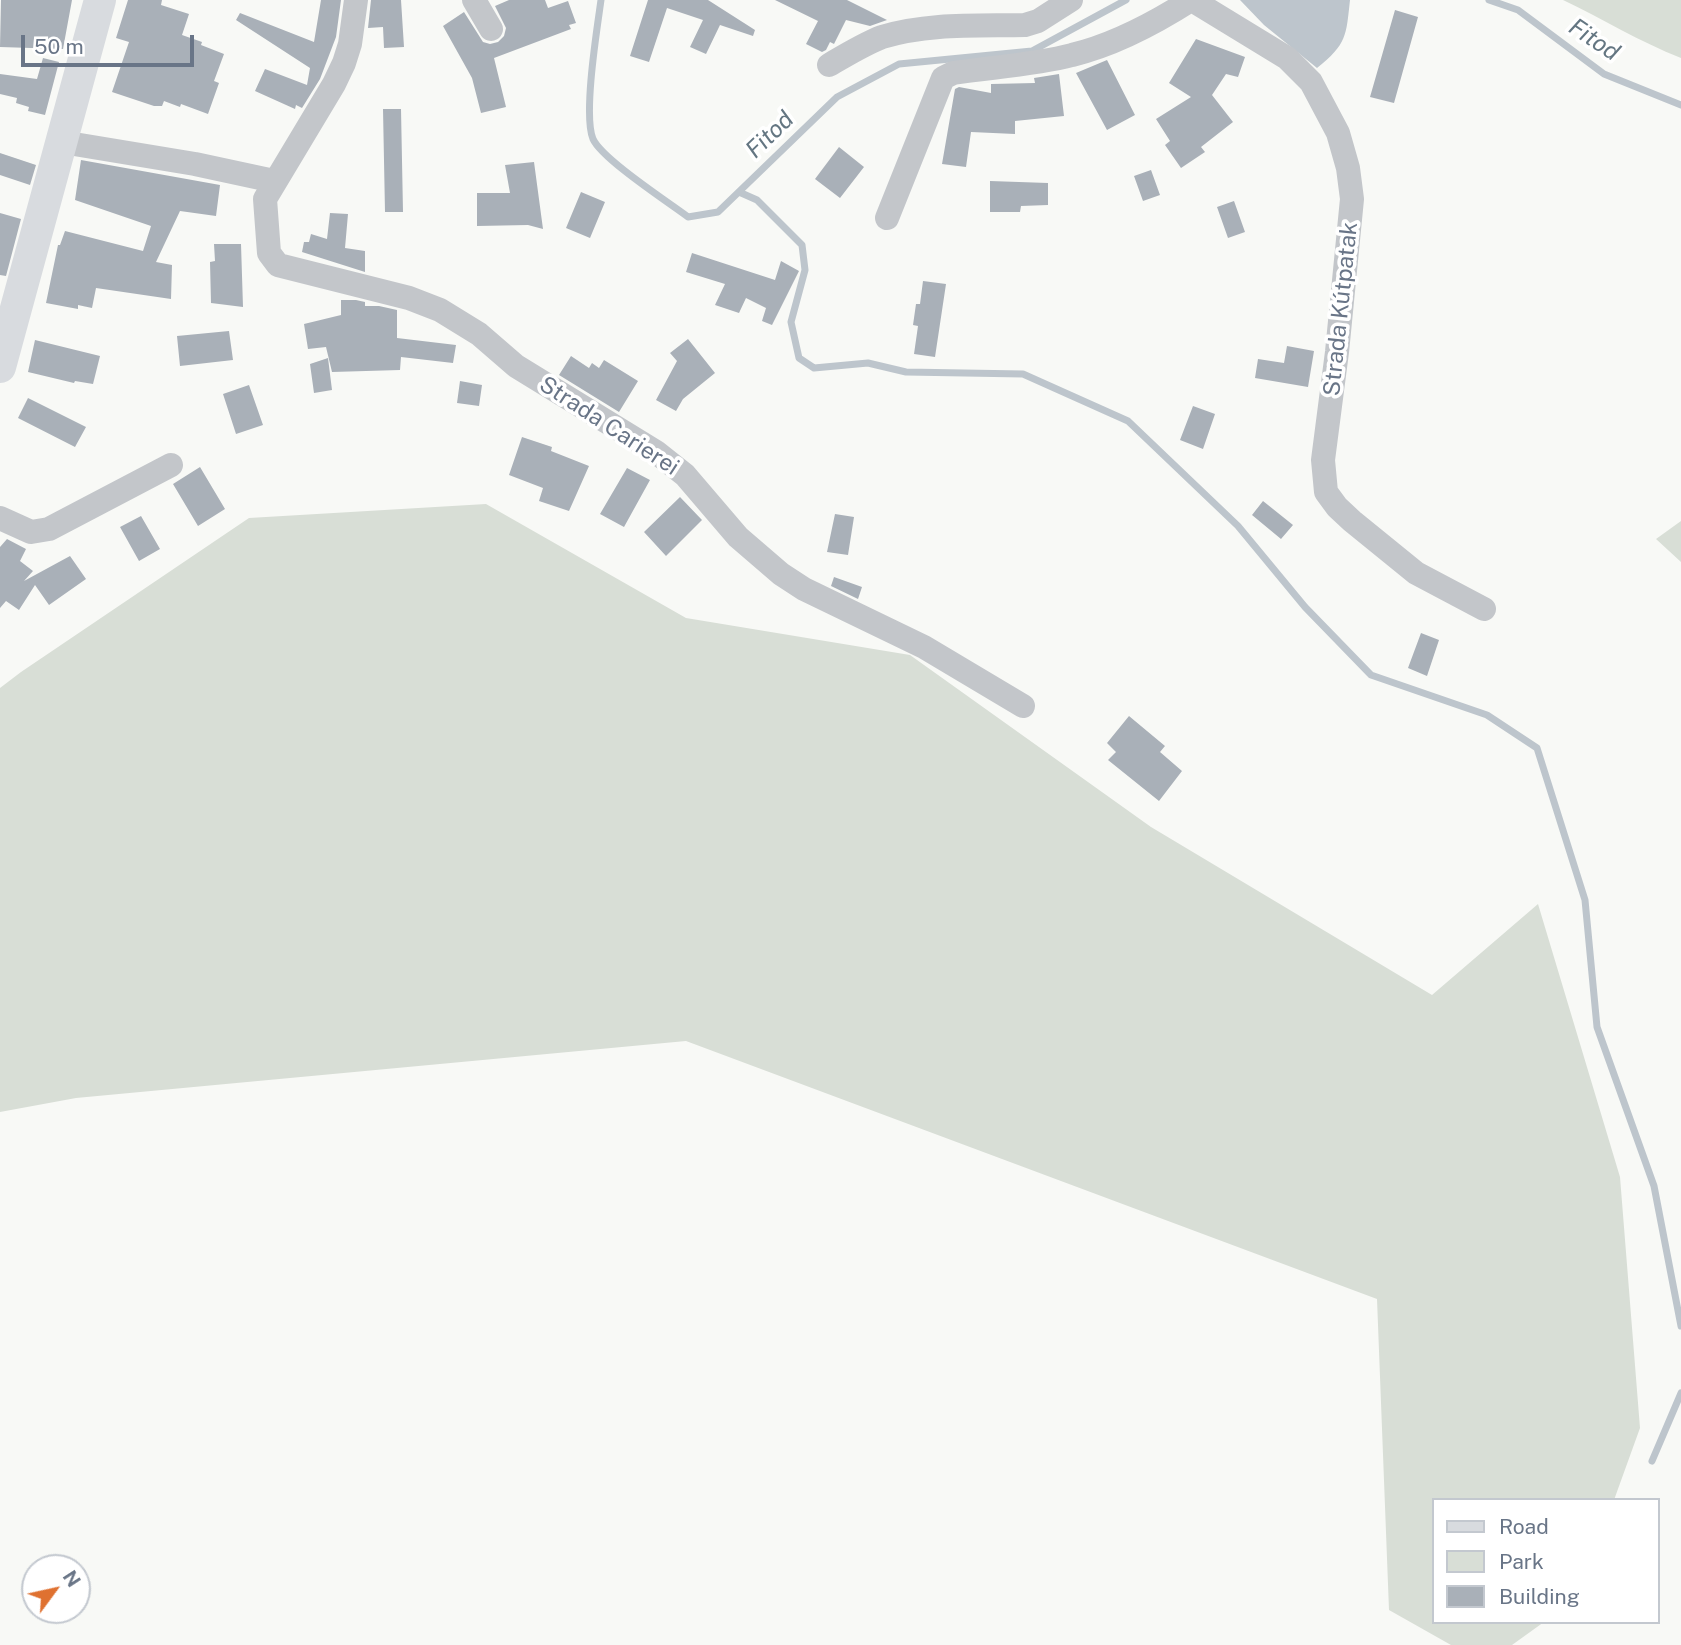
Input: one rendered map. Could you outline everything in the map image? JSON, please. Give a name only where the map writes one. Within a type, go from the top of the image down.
[{"type":"main road","points":[[0,367],[100,0]]},
{"type":"street","name":"Strada Carierei","points":[[356,0],[350,44],[344,63],[265,199],[269,253],[278,265],[409,298],[440,310],[479,334],[516,366],[656,452],[685,475],[738,537],[804,589],[924,647],[1023,706]]},
{"type":"street","points":[[474,0],[491,29]]},
{"type":"street","points":[[829,65],[880,38],[914,29],[1025,25],[1038,21],[1071,0]]},
{"type":"street","name":"Strada Kútpatak","points":[[887,218],[943,78],[953,73],[1070,56],[1096,49],[1191,0],[1287,58],[1311,82],[1338,133],[1348,168],[1352,199],[1324,460],[1326,492],[1352,521],[1416,573],[1483,609]]},
{"type":"street","points":[[62,142],[195,164],[274,181]]},
{"type":"street","points":[[0,518],[31,532],[49,529],[171,465]]},
{"type":"green space","points":[[1563,0],[1681,0],[1681,58],[1651,45]]},
{"type":"green space","points":[[486,504],[686,618],[910,655],[1151,827],[1432,995],[1538,904],[1620,1177],[1640,1428],[1615,1498],[1432,1498],[1432,1624],[1541,1624],[1512,1645],[1451,1645],[1389,1610],[1377,1299],[686,1041],[76,1098],[0,1112],[0,688],[249,518]]},
{"type":"green space","points":[[1681,521],[1681,562],[1656,539]]},
{"type":"shaded area","points":[[1240,0],[1350,0],[1343,39],[1317,68],[1264,25]]},
{"type":"building","points":[[1,0],[72,0],[63,49],[0,47]]},
{"type":"building","points":[[128,0],[162,0],[161,5],[189,14],[182,35],[224,54],[214,81],[219,83],[208,114],[164,101],[162,106],[154,106],[112,92],[129,42],[116,38]]},
{"type":"building","points":[[321,0],[341,0],[336,37],[320,79],[302,108],[296,105],[295,109],[255,91],[265,69],[307,85],[310,68],[236,20],[240,13],[314,42]]},
{"type":"building","points":[[371,0],[401,0],[404,47],[384,48],[383,27],[368,28]]},
{"type":"building","points":[[509,0],[545,0],[548,8],[568,1],[576,23],[569,25],[571,29],[494,58],[506,107],[481,113],[472,78],[443,26],[464,12],[483,42],[498,42],[504,36],[506,28],[495,6]]},
{"type":"building","points":[[648,0],[708,0],[755,30],[753,36],[720,25],[706,54],[690,47],[703,20],[667,8],[649,62],[630,56]]},
{"type":"building","points":[[775,0],[847,0],[887,20],[870,26],[846,20],[834,44],[830,42],[822,52],[806,44],[818,21]]},
{"type":"building","points":[[1395,10],[1418,17],[1394,103],[1370,97]]},
{"type":"building","points":[[1196,39],[1245,57],[1238,77],[1226,74],[1212,95],[1233,122],[1201,147],[1205,152],[1181,168],[1165,145],[1170,141],[1156,119],[1191,97],[1169,83]]},
{"type":"building","points":[[43,58],[59,62],[45,115],[28,111],[29,107],[16,103],[17,98],[0,94],[0,74],[37,79]]},
{"type":"building","points":[[1107,60],[1135,115],[1107,130],[1076,73]]},
{"type":"building","points":[[1059,74],[1064,116],[1015,121],[1015,134],[971,132],[966,167],[942,164],[955,89],[959,87],[991,93],[991,84],[1035,83],[1034,78]]},
{"type":"building","points":[[383,109],[401,109],[403,212],[385,212]]},
{"type":"building","points":[[839,147],[864,167],[840,198],[815,179]]},
{"type":"building","points":[[0,153],[36,165],[30,185],[0,175]]},
{"type":"building","points":[[81,160],[220,185],[216,216],[180,211],[156,262],[172,265],[171,299],[96,288],[92,308],[78,305],[78,309],[46,303],[58,245],[65,231],[143,251],[151,226],[75,200]]},
{"type":"building","points":[[534,162],[543,229],[528,225],[477,226],[477,193],[510,193],[505,165]]},
{"type":"building","points":[[1151,170],[1160,195],[1143,201],[1134,176]]},
{"type":"building","points":[[990,181],[1048,183],[1048,205],[1021,206],[1020,212],[990,212]]},
{"type":"building","points":[[581,192],[605,202],[590,238],[566,228]]},
{"type":"building","points":[[1234,201],[1245,232],[1228,238],[1217,207]]},
{"type":"building","points":[[0,213],[21,219],[6,276],[0,275]]},
{"type":"building","points":[[330,213],[348,214],[345,248],[365,251],[365,272],[302,252],[304,242],[309,242],[311,234],[327,239]]},
{"type":"building","points":[[214,244],[241,244],[243,307],[211,303],[210,262],[215,261]]},
{"type":"building","points":[[692,253],[775,280],[781,261],[799,271],[772,325],[762,321],[766,308],[746,298],[739,313],[715,305],[725,284],[686,272]]},
{"type":"building","points":[[923,281],[946,284],[935,357],[914,354],[918,326],[913,325],[916,304],[920,304]]},
{"type":"building","points":[[341,300],[356,300],[365,302],[365,306],[397,310],[397,338],[456,345],[453,363],[401,357],[400,370],[332,372],[326,347],[308,349],[304,324],[341,315]]},
{"type":"building","points":[[229,331],[233,360],[180,366],[177,336]]},
{"type":"building","points":[[688,339],[715,373],[683,399],[676,411],[656,400],[677,361],[670,353]]},
{"type":"building","points":[[35,340],[100,356],[93,384],[74,383],[28,372]]},
{"type":"building","points":[[1287,346],[1314,351],[1308,387],[1255,378],[1258,359],[1284,363]]},
{"type":"building","points":[[571,356],[589,368],[592,363],[599,368],[604,360],[638,381],[619,412],[559,375]]},
{"type":"building","points":[[328,358],[332,390],[314,393],[310,364]]},
{"type":"building","points":[[460,381],[482,385],[479,406],[457,403]]},
{"type":"building","points":[[249,385],[263,425],[236,434],[223,394]]},
{"type":"building","points":[[28,398],[86,427],[75,447],[18,418]]},
{"type":"building","points":[[1193,406],[1215,414],[1203,449],[1180,440]]},
{"type":"building","points":[[522,437],[552,447],[551,451],[589,466],[569,511],[539,501],[543,488],[509,475]]},
{"type":"building","points":[[200,467],[225,509],[198,526],[173,484]]},
{"type":"building","points":[[627,468],[650,480],[624,527],[600,514]]},
{"type":"building","points":[[680,497],[702,520],[666,556],[644,532]]},
{"type":"building","points":[[1263,501],[1293,525],[1281,539],[1252,515]]},
{"type":"building","points":[[835,514],[854,517],[848,555],[827,552]]},
{"type":"building","points":[[141,516],[160,549],[139,561],[120,527]]},
{"type":"building","points":[[7,539],[26,549],[20,561],[33,571],[24,581],[70,556],[86,579],[49,605],[35,585],[19,610],[6,601],[0,608],[0,547]]},
{"type":"building","points":[[834,577],[862,587],[858,599],[831,586]]},
{"type":"building","points":[[1421,633],[1439,640],[1427,676],[1408,668]]},
{"type":"building","points":[[1129,716],[1165,746],[1160,752],[1182,771],[1159,801],[1108,760],[1116,752],[1107,743]]},
{"type":"waterway","name":"Fitod","points":[[601,0],[590,92],[590,127],[593,139],[622,169],[688,217],[718,212],[837,97],[899,64],[1032,51],[1126,0]]},
{"type":"waterway","name":"Fitod","points":[[1489,0],[1518,10],[1604,74],[1681,105]]},
{"type":"waterway","points":[[739,192],[757,200],[802,245],[805,270],[791,322],[799,358],[814,368],[868,363],[906,372],[1023,374],[1128,421],[1238,526],[1305,607],[1371,675],[1487,715],[1537,748],[1585,900],[1597,1027],[1654,1186],[1681,1326]]},
{"type":"waterway","points":[[1652,1461],[1681,1393]]}]
